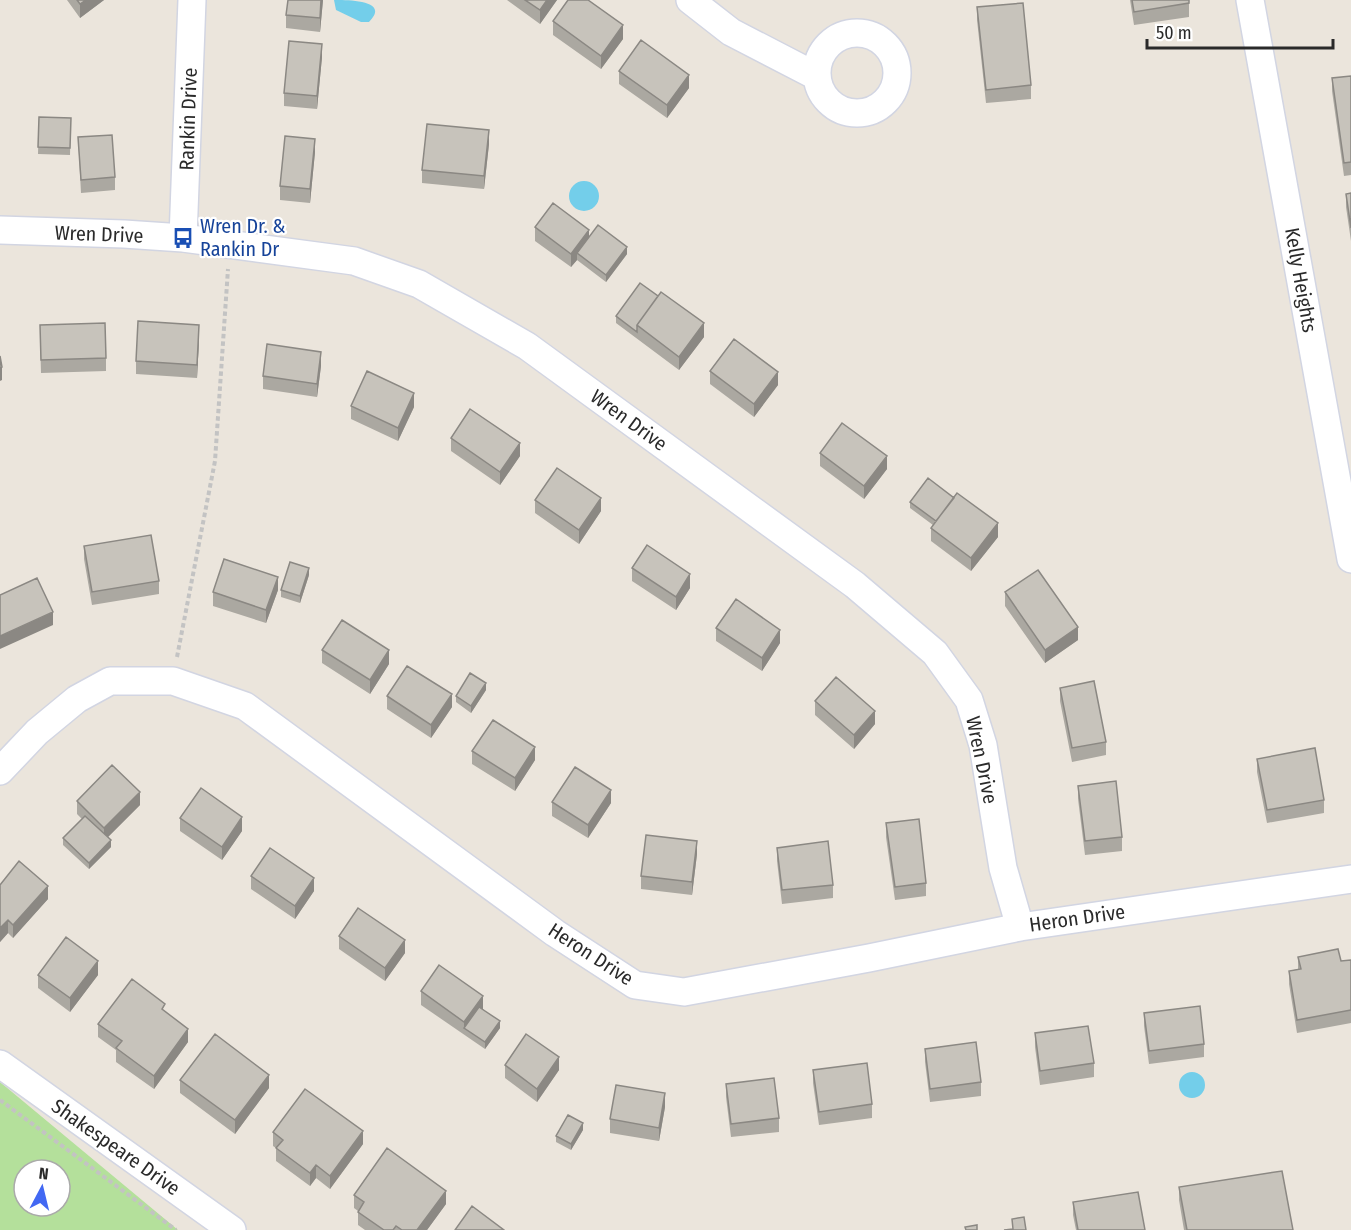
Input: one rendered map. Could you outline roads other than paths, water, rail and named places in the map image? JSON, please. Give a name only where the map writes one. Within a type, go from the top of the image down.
[{"type":"street","name":"Rankin Drive","points":[[183,238],[192,0]]},
{"type":"street","points":[[690,0],[732,32],[816,76]]},
{"type":"street","name":"Kelly Heights","points":[[1250,0],[1351,559]]},
{"type":"street","name":"Wren Drive","points":[[0,231],[183,238],[354,261],[419,284],[527,346],[855,585],[935,653],[969,700],[983,745],[1003,868],[1020,927]]},
{"type":"street","name":"Heron Drive","points":[[0,771],[37,732],[77,699],[110,681],[173,681],[245,706],[555,933],[635,984],[684,992],[1020,927],[1351,879]]},
{"type":"street","name":"Shakespeare Drive","points":[[0,1064],[232,1230]]},
{"type":"water","points":[[334,0],[348,0],[371,5],[375,9],[374,15],[369,22],[361,22],[336,10]]},
{"type":"water","points":[[584,181],[595,185],[599,196],[595,207],[584,211],[573,207],[569,196],[573,185]]},
{"type":"water","points":[[1192,1072],[1202,1075],[1205,1085],[1202,1095],[1192,1098],[1182,1095],[1179,1085],[1182,1075]]},
{"type":"place","name":"Wren Dr. & Rankin Dr","points":[[183,238]]}]
